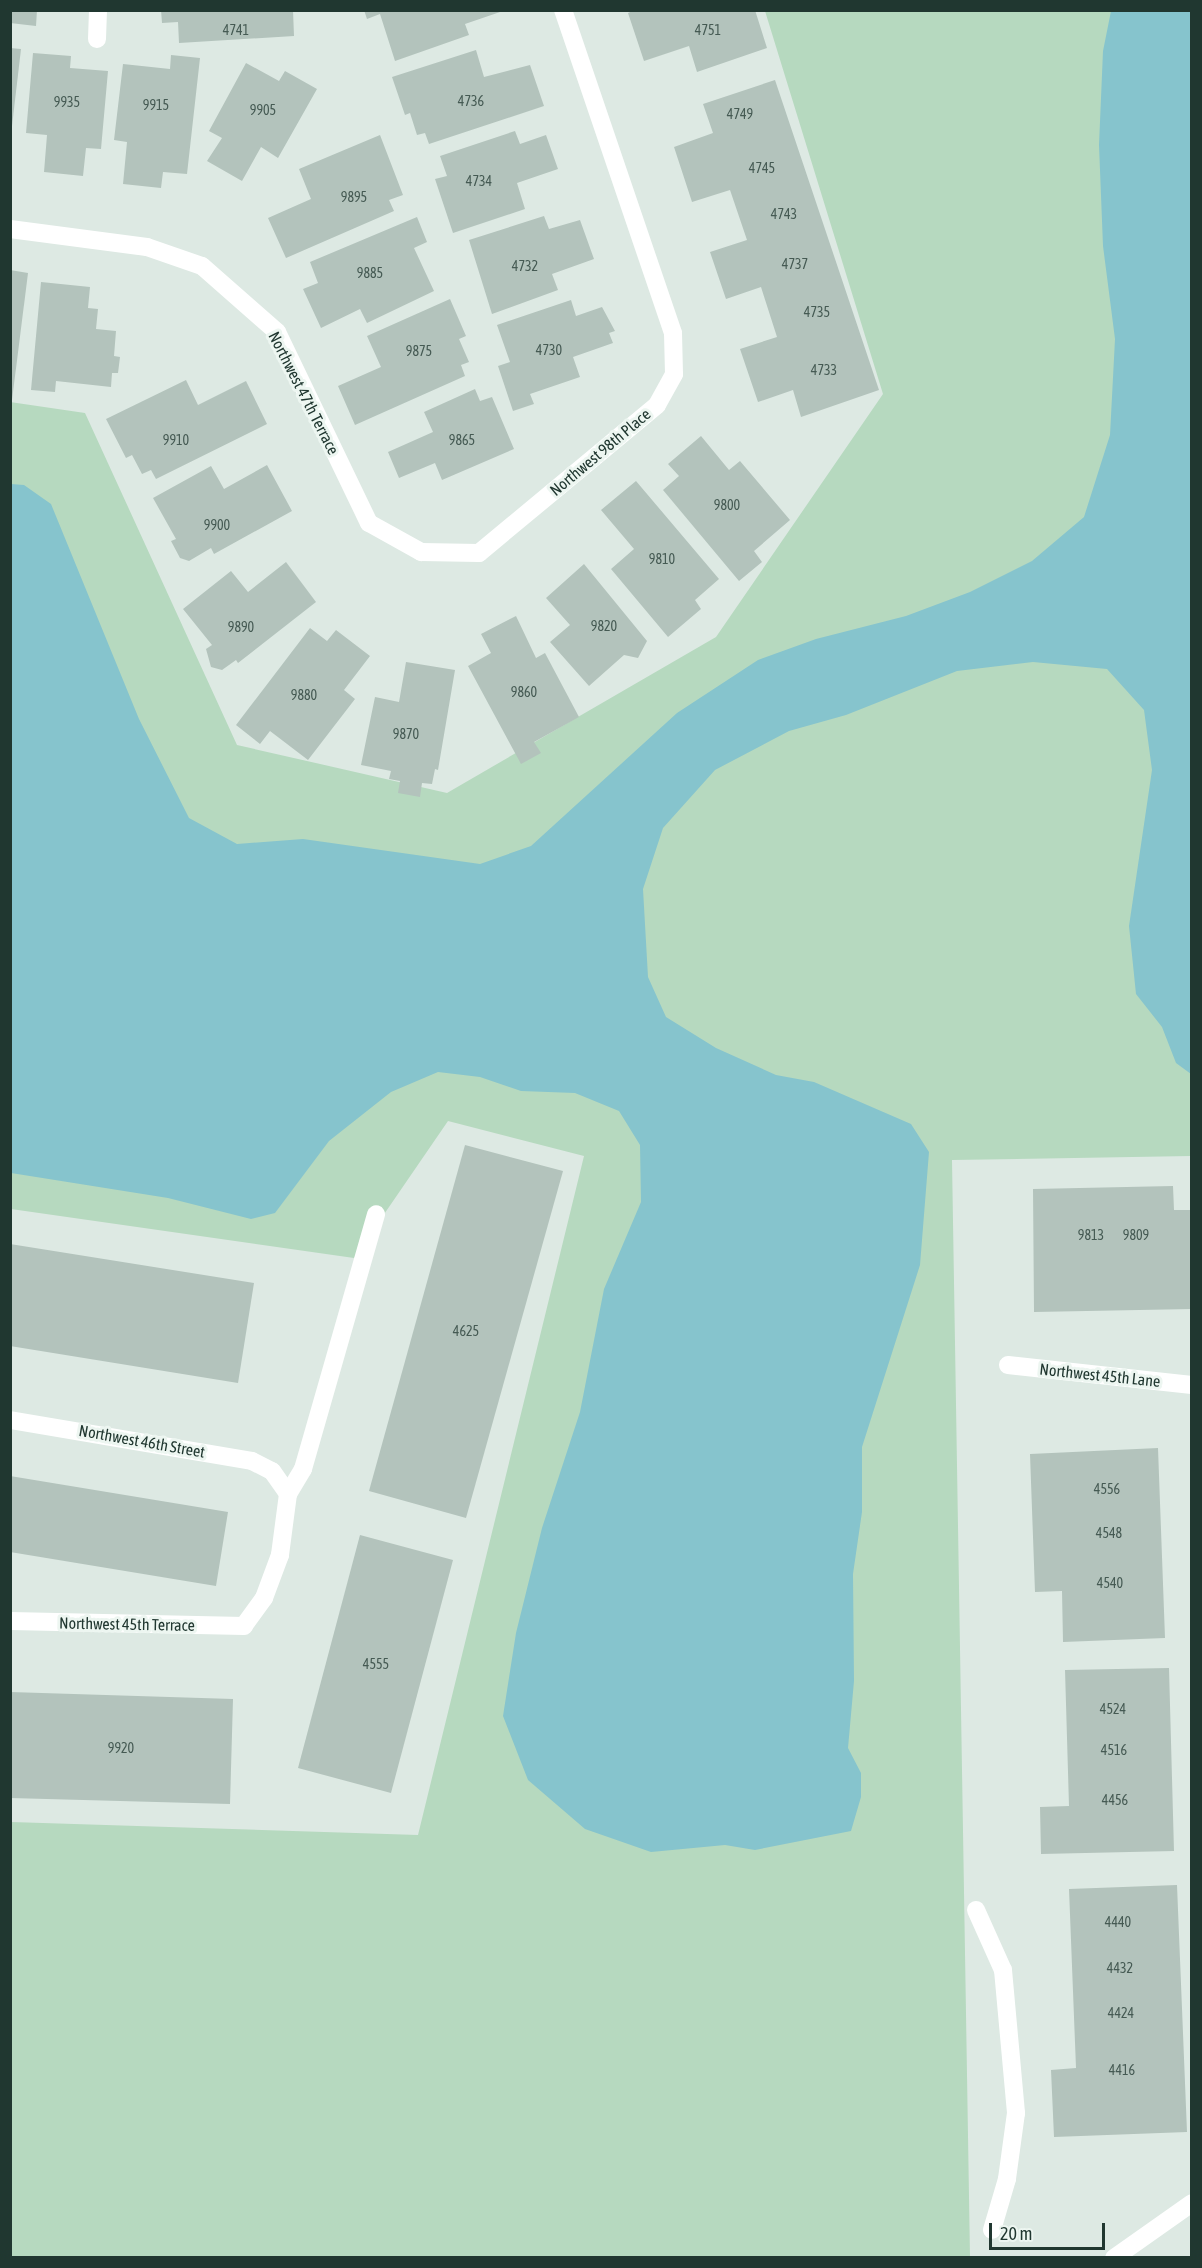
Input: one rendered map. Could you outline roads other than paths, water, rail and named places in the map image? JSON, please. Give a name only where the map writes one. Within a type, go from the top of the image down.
[{"type":"street","points":[[97,39],[98,10]]},
{"type":"street","name":"Northwest 98th Place","points":[[369,523],[421,552],[479,553],[657,405],[674,374],[673,333],[563,10]]},
{"type":"street","name":"Northwest 47th Terrace","points":[[10,229],[147,247],[202,266],[277,332],[369,523]]},
{"type":"street","points":[[288,1494],[303,1469],[376,1214]]},
{"type":"street","name":"Northwest 45th Lane","points":[[1008,1365],[1191,1384]]},
{"type":"street","name":"Northwest 46th Street","points":[[10,1420],[231,1456],[272,1471],[288,1494]]},
{"type":"street","name":"Northwest 45th Terrace","points":[[10,1621],[244,1626],[264,1598],[280,1555],[288,1494]]},
{"type":"street","points":[[976,1910],[1003,1970],[1015,2090],[1007,2179],[992,2230]]},
{"type":"street","points":[[1114,2258],[1191,2203]]},
{"type":"water","points":[[1111,11],[1191,11],[1191,1074],[1176,1063],[1162,1027],[1136,994],[1129,926],[1152,770],[1144,710],[1107,669],[1033,662],[957,671],[846,715],[789,731],[715,770],[663,828],[643,889],[648,977],[666,1017],[716,1048],[776,1075],[814,1082],[911,1124],[929,1152],[920,1265],[862,1447],[862,1512],[853,1574],[854,1681],[848,1748],[861,1773],[861,1797],[851,1831],[755,1850],[725,1845],[651,1852],[585,1829],[528,1780],[503,1716],[516,1633],[542,1528],[580,1412],[604,1289],[641,1202],[640,1145],[619,1111],[575,1093],[521,1091],[480,1077],[438,1072],[391,1092],[329,1141],[275,1213],[251,1219],[168,1198],[11,1173],[11,484],[24,485],[51,504],[139,719],[189,818],[237,844],[303,839],[480,864],[531,846],[677,713],[758,660],[816,639],[906,616],[970,592],[1032,561],[1084,517],[1110,435],[1115,339],[1103,246],[1099,145],[1103,51]]}]
